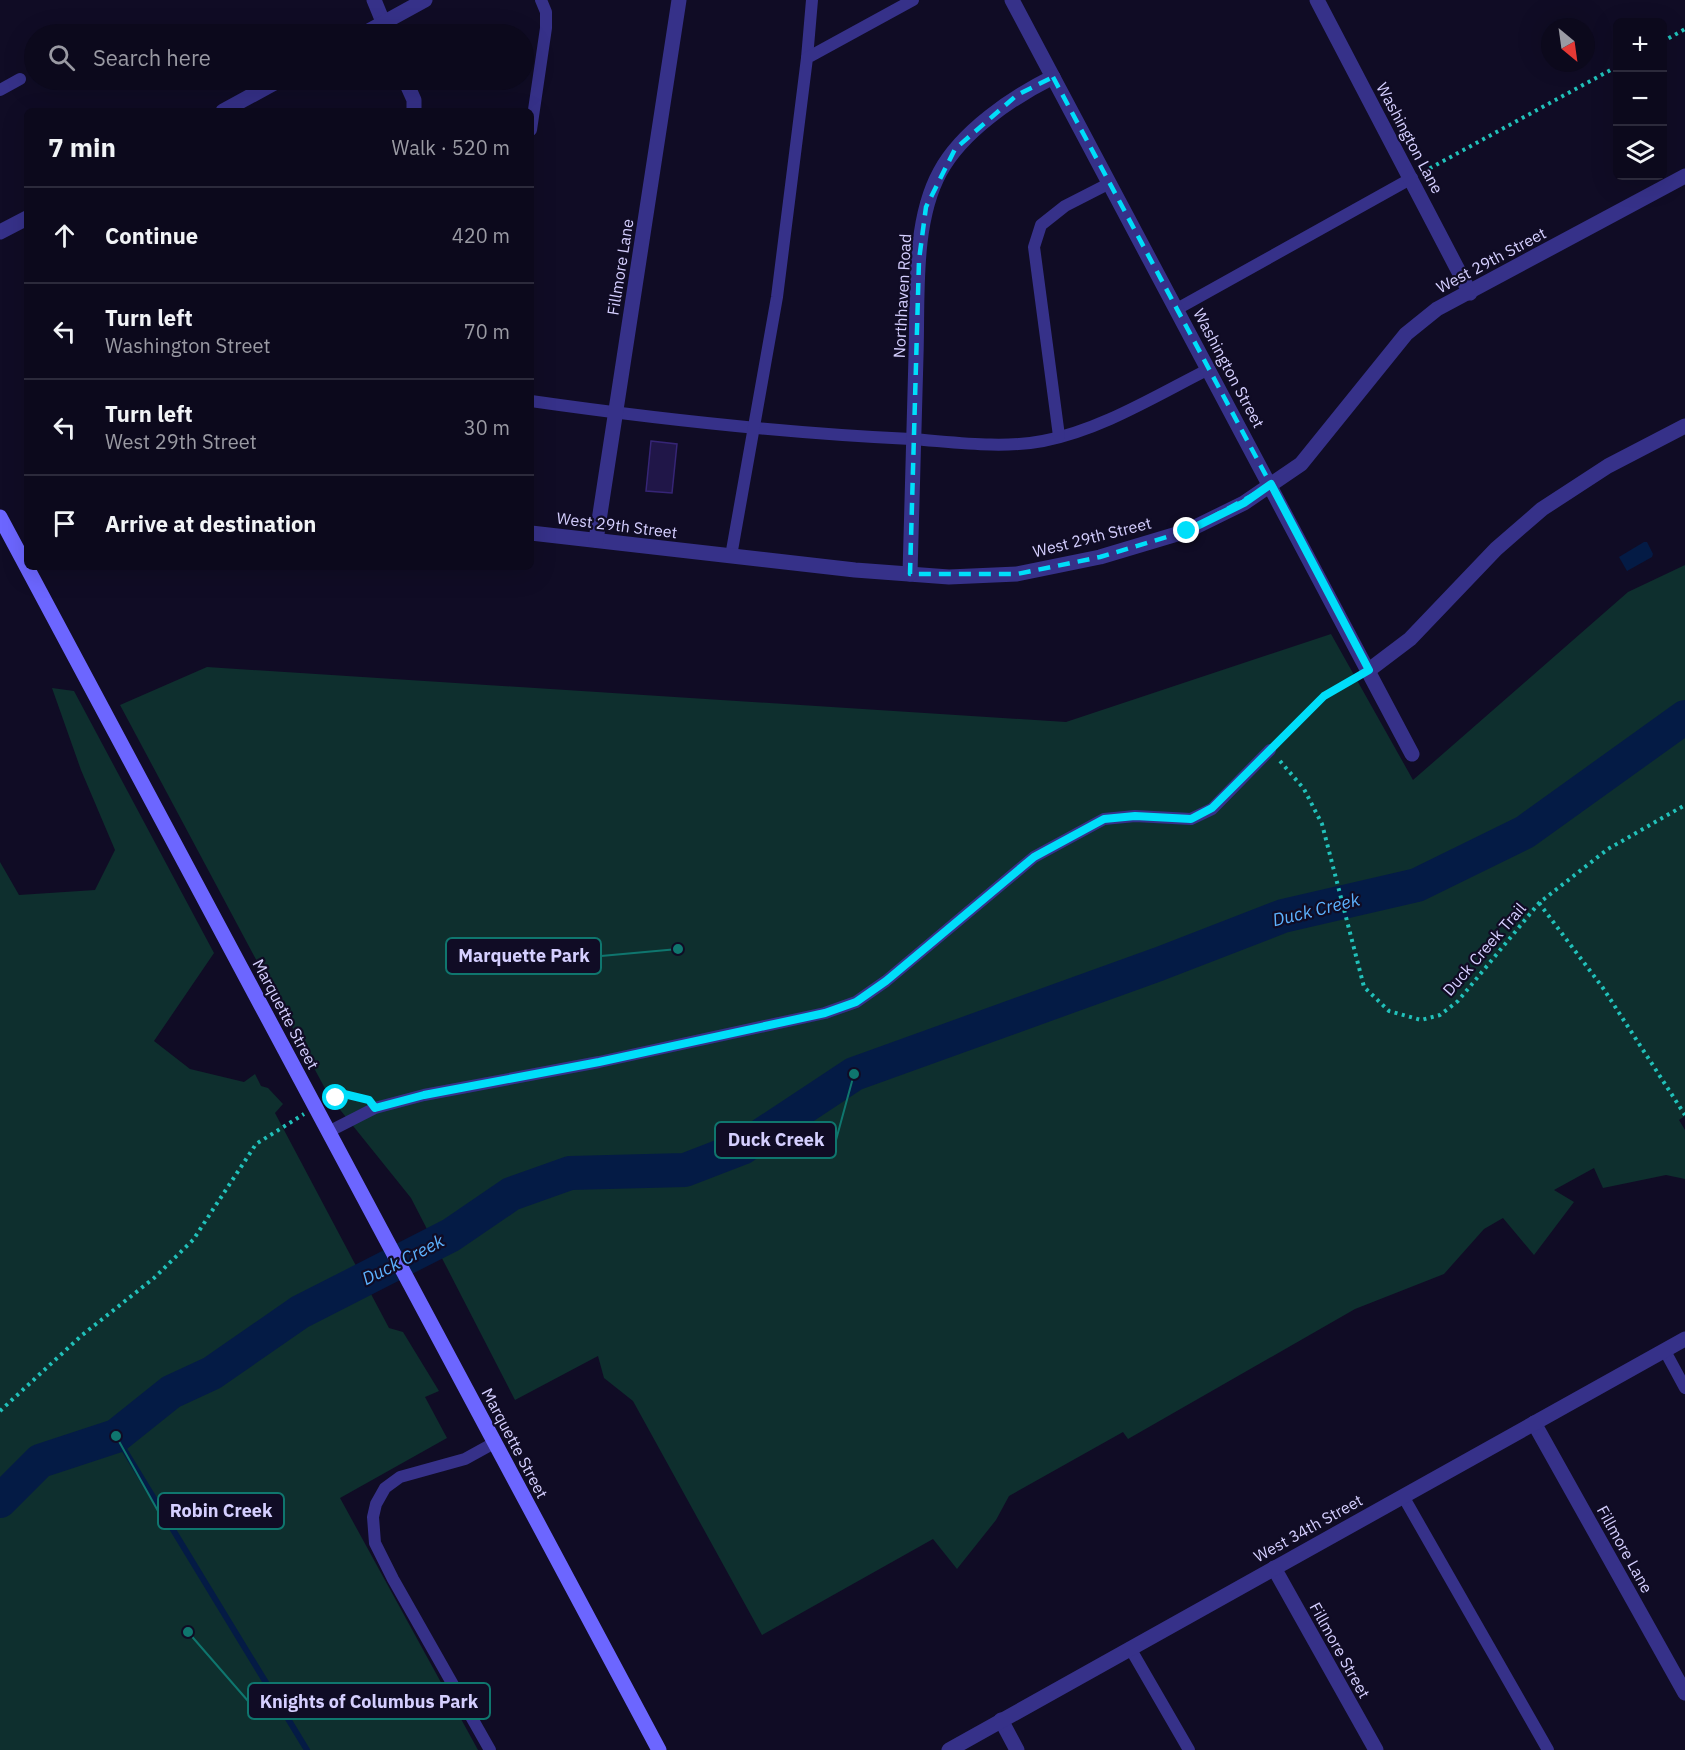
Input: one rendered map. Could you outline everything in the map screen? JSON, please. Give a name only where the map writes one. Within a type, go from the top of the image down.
[{"type":"main road","name":"Marquette Street","points":[[0,517],[24,561]]},
{"type":"main road","name":"Marquette Street","points":[[29,570],[339,1155],[659,1750]]},
{"type":"street","points":[[374,0],[384,24]]},
{"type":"street","points":[[393,24],[425,0]]},
{"type":"street","name":"Fillmore Lane","points":[[596,540],[679,0]]},
{"type":"street","name":"Washington Street","points":[[1012,0],[1271,484],[1412,754]]},
{"type":"street","name":"Washington Lane","points":[[1317,0],[1412,178],[1470,293]]},
{"type":"street","name":"Northhaven Road","points":[[910,574],[920,260],[929,199],[939,173],[955,149],[1017,95],[1053,76]]},
{"type":"street","points":[[229,108],[262,90]]},
{"type":"street","points":[[410,90],[414,100],[414,108]]},
{"type":"street","name":"West 29th Street","points":[[534,533],[731,556],[949,577],[1017,574],[1100,557],[1187,531],[1244,503],[1302,464],[1406,334],[1437,309],[1685,176]]},
{"type":"street","points":[[0,232],[24,220]]},
{"type":"street","points":[[1369,670],[1410,639],[1496,549],[1542,509],[1608,466],[1685,426]]},
{"type":"street","name":"West 34th Street","points":[[949,1750],[1685,1339]]},
{"type":"street","name":"Fillmore Lane","points":[[1533,1423],[1685,1693]]},
{"type":"street","name":"Fillmore Street","points":[[1274,1568],[1376,1750]]},
{"type":"street","points":[[1001,1720],[1017,1750]]},
{"type":"lane","points":[[534,110],[546,28],[546,12],[541,0]]},
{"type":"lane","points":[[731,556],[777,297],[807,58],[812,0]]},
{"type":"lane","points":[[807,58],[913,0]]},
{"type":"lane","points":[[0,90],[20,79]]},
{"type":"lane","points":[[1177,309],[1412,178]]},
{"type":"lane","points":[[1059,436],[1034,247],[1041,225],[1065,206],[1110,183]]},
{"type":"lane","points":[[534,401],[616,413],[754,427],[994,444],[1043,441],[1093,426],[1209,369]]},
{"type":"lane","points":[[328,1132],[375,1108],[424,1095],[599,1062],[813,1016],[856,1002],[886,981],[1034,857],[1104,819],[1135,816],[1191,819],[1212,808],[1270,750]]},
{"type":"lane","points":[[1665,1351],[1685,1388]]},
{"type":"lane","points":[[490,1750],[393,1579],[375,1543],[373,1517],[376,1504],[385,1488],[400,1477],[465,1459],[494,1443]]},
{"type":"lane","points":[[1403,1496],[1548,1750]]},
{"type":"lane","points":[[1130,1648],[1189,1750]]},
{"type":"path","points":[[1667,39],[1685,29]]},
{"type":"path","points":[[1412,178],[1613,68]]},
{"type":"path","points":[[1270,750],[1324,696],[1369,670]]},
{"type":"path","name":"Duck Creek Trail","points":[[1270,750],[1304,789],[1322,824],[1334,861],[1347,928],[1364,987],[1389,1011],[1421,1020],[1440,1015],[1458,1001],[1539,903],[1608,849],[1685,805]]},
{"type":"path","points":[[1539,903],[1603,988],[1685,1115]]},
{"type":"path","points":[[0,1410],[81,1336],[154,1278],[193,1240],[256,1143],[344,1094],[369,1100],[375,1108]]},
{"type":"highlighted area","points":[[1053,77],[1271,485],[1187,531],[1100,557],[1017,574],[910,574],[919,260],[926,207],[955,149],[1017,95]]},
{"type":"green space","points":[[1685,565],[1685,1116],[1679,1120],[1685,1130],[1685,1179],[1666,1175],[1603,1188],[1594,1168],[1554,1190],[1574,1202],[1534,1255],[1503,1218],[1484,1229],[1444,1274],[1355,1309],[1128,1439],[1123,1432],[1009,1496],[996,1520],[957,1569],[933,1539],[762,1635],[633,1401],[604,1378],[598,1356],[515,1400],[411,1198],[329,1096],[120,705],[207,667],[1066,722],[1331,634],[1413,780],[1628,592]]},
{"type":"green space","points":[[52,688],[74,691],[214,953],[154,1041],[190,1069],[244,1082],[255,1074],[261,1086],[268,1088],[283,1104],[275,1113],[389,1328],[403,1332],[439,1391],[425,1397],[447,1438],[340,1498],[478,1750],[0,1750],[0,862],[19,895],[95,890],[115,850],[81,770]]},
{"type":"water","points":[[1647,542],[1653,554],[1652,557],[1627,571],[1619,557]]},
{"type":"building","points":[[651,441],[677,444],[672,493],[646,491]]},
{"type":"waterway","name":"Duck Creek","points":[[0,1501],[40,1461],[116,1436],[171,1392],[212,1373],[300,1312],[451,1235],[511,1194],[570,1173],[685,1170],[742,1148],[854,1074],[1159,964],[1283,916],[1417,885],[1525,832],[1685,717]]},
{"type":"waterway","points":[[116,1436],[307,1750]]},
{"type":"place","name":"Marquette Park","points":[[678,949]]},
{"type":"place","name":"Duck Creek","points":[[854,1074]]},
{"type":"place","name":"Robin Creek","points":[[116,1436]]},
{"type":"place","name":"Knights of Columbus Park","points":[[188,1632]]},
{"type":"route","points":[[336,1098],[344,1094],[369,1100],[375,1108],[424,1095],[599,1062],[825,1013],[856,1002],[886,981],[1034,857],[1104,819],[1135,816],[1191,819],[1212,808],[1324,696],[1369,670],[1271,484],[1244,503],[1187,531]]}]
